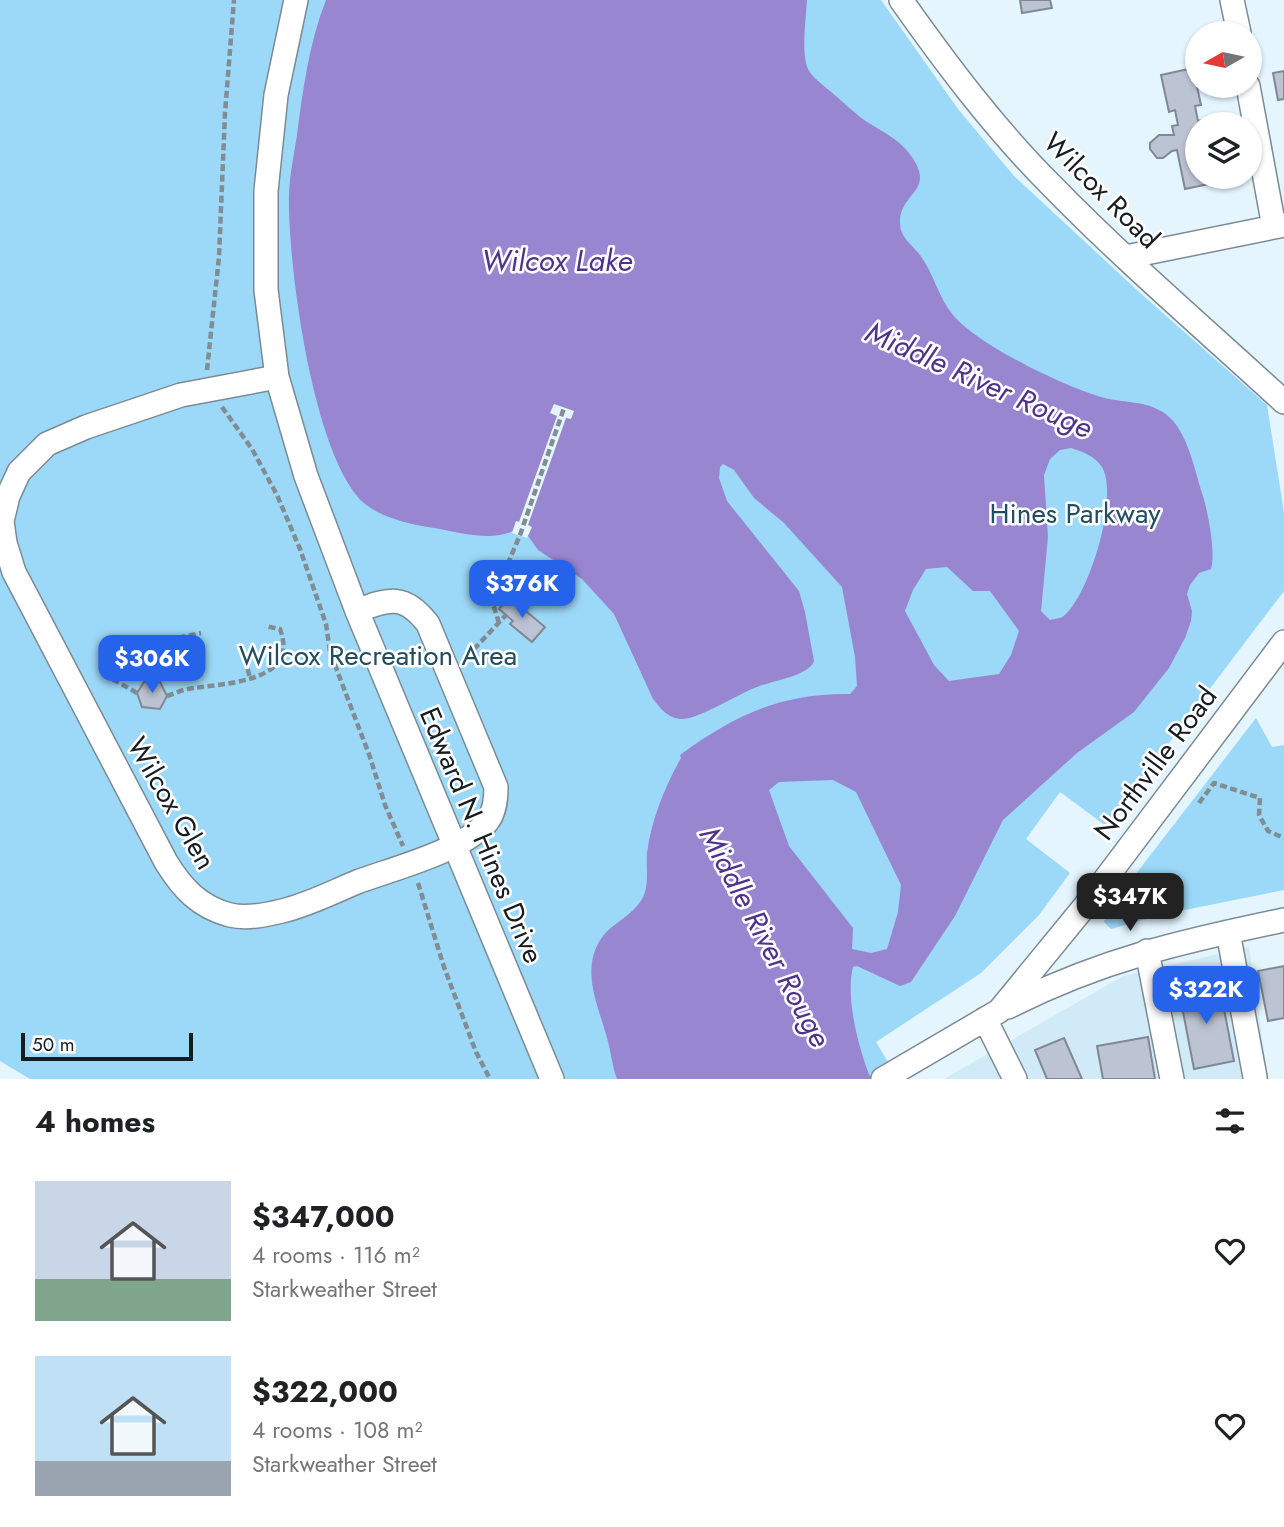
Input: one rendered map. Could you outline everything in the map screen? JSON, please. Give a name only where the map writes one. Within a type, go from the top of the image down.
[{"type":"street","name":"Edward N. Hines Drive","points":[[296,0],[276,95],[266,191],[266,290],[277,377],[306,476],[357,611],[552,1079]]},
{"type":"street","name":"Wilcox Road","points":[[901,0],[990,118],[1050,185],[1284,402]]},
{"type":"street","points":[[1233,0],[1236,21]]},
{"type":"street","points":[[1126,257],[1279,226],[1251,98]]},
{"type":"street","name":"Wilcox Glen","points":[[277,377],[181,395],[86,426],[47,443],[19,472],[8,496],[2,522],[14,572],[166,862],[179,884],[195,899],[232,915],[256,916],[276,912],[454,845],[488,821],[496,798],[496,787],[428,624],[418,611],[393,600],[357,611]]},
{"type":"street","name":"Northville Road","points":[[883,1079],[992,1015],[1085,906],[1284,642]]},
{"type":"street","points":[[1015,1079],[992,1015],[1074,975],[1147,951],[1284,920]]},
{"type":"street","points":[[1228,932],[1255,1077]]},
{"type":"street","points":[[1147,951],[1172,1079]]},
{"type":"path","points":[[499,623],[492,601],[520,535],[564,408]]},
{"type":"path","points":[[446,666],[475,648],[506,615]]},
{"type":"path","points":[[167,696],[185,689],[225,686],[277,665],[282,657],[284,641],[280,629],[265,626]]},
{"type":"path","points":[[137,693],[107,676],[183,637],[201,633]]},
{"type":"path","points":[[245,659],[250,678]]},
{"type":"path","points":[[1199,803],[1214,783],[1260,798],[1259,815],[1268,831],[1284,838]]},
{"type":"shaded area","points":[[1249,947],[1268,1079],[944,1079],[1123,976]]},
{"type":"green space","points":[[0,0],[881,0],[958,109],[1014,176],[1267,405],[1284,512],[1284,591],[1106,826],[1060,792],[1026,839],[1070,873],[1039,915],[981,973],[876,1042],[898,1079],[30,1079],[0,1061]]},
{"type":"green space","points":[[1256,718],[1272,747],[1284,745],[1284,890],[1160,915],[1111,929],[1104,922],[1108,910]]},
{"type":"water","name":"Wilcox Lake","points":[[326,0],[807,0],[804,45],[810,72],[857,115],[900,143],[917,165],[919,183],[902,210],[901,230],[925,262],[943,301],[953,315],[981,339],[1022,363],[1085,392],[1158,409],[1180,430],[1192,458],[1205,503],[1213,553],[1211,569],[1199,573],[1187,594],[1192,611],[1185,638],[1169,668],[1134,712],[1077,753],[1003,820],[955,916],[911,982],[900,986],[857,966],[853,967],[851,993],[854,1024],[871,1079],[617,1079],[595,999],[592,961],[603,936],[636,907],[644,895],[647,853],[655,816],[680,755],[720,728],[760,709],[802,697],[850,694],[857,686],[855,657],[842,587],[784,523],[754,498],[734,470],[723,464],[719,478],[727,501],[799,591],[814,661],[805,671],[757,687],[699,715],[678,719],[665,713],[653,699],[614,614],[582,579],[538,550],[528,536],[513,531],[495,536],[474,535],[416,525],[389,517],[365,504],[347,481],[331,446],[318,404],[298,310],[293,264],[290,179],[307,66]],"holes":[[[1071,448],[1092,457],[1102,467],[1107,500],[1099,544],[1084,586],[1064,616],[1050,620],[1041,611],[1048,537],[1044,475],[1050,459],[1060,450]],[[947,567],[973,591],[990,591],[1019,631],[1011,655],[999,674],[949,681],[934,665],[905,611],[913,590],[926,569]],[[833,780],[856,792],[901,885],[898,912],[887,949],[871,953],[852,949],[853,928],[789,846],[769,790],[779,782]]]},
{"type":"pier","points":[[554,404],[574,411],[571,419],[566,418],[528,525],[532,527],[527,538],[512,533],[516,521],[519,522],[557,416],[550,413]]},
{"type":"building","points":[[1020,0],[1050,0],[1052,8],[1022,13]]},
{"type":"building","points":[[1185,70],[1185,98],[1199,98],[1201,105],[1195,106],[1196,112],[1185,112],[1185,189],[1177,150],[1163,158],[1157,158],[1150,149],[1150,143],[1159,135],[1174,135],[1172,126],[1178,125],[1175,110],[1169,112],[1161,75]]},
{"type":"building","points":[[1284,71],[1284,99],[1278,100],[1273,73]]},
{"type":"building","points":[[509,597],[545,627],[532,642],[510,624],[513,621],[499,609]]},
{"type":"building","points":[[144,682],[160,682],[167,696],[160,709],[142,707],[137,693]]},
{"type":"building","points":[[1284,966],[1284,1018],[1268,1021],[1258,971]]},
{"type":"building","points":[[1219,983],[1234,1061],[1194,1069],[1179,991]]},
{"type":"building","points":[[1148,1037],[1155,1079],[1103,1079],[1097,1046]]},
{"type":"building","points":[[1064,1038],[1082,1079],[1047,1079],[1035,1050]]},
{"type":"water label","name":"Middle River Rouge","points":[[979,380]]},
{"type":"water label","name":"Middle River Rouge","points":[[765,937]]},
{"type":"park label","name":"Hines Parkway","points":[[1075,513]]},
{"type":"park label","name":"Wilcox Recreation Area","points":[[378,655]]}]
